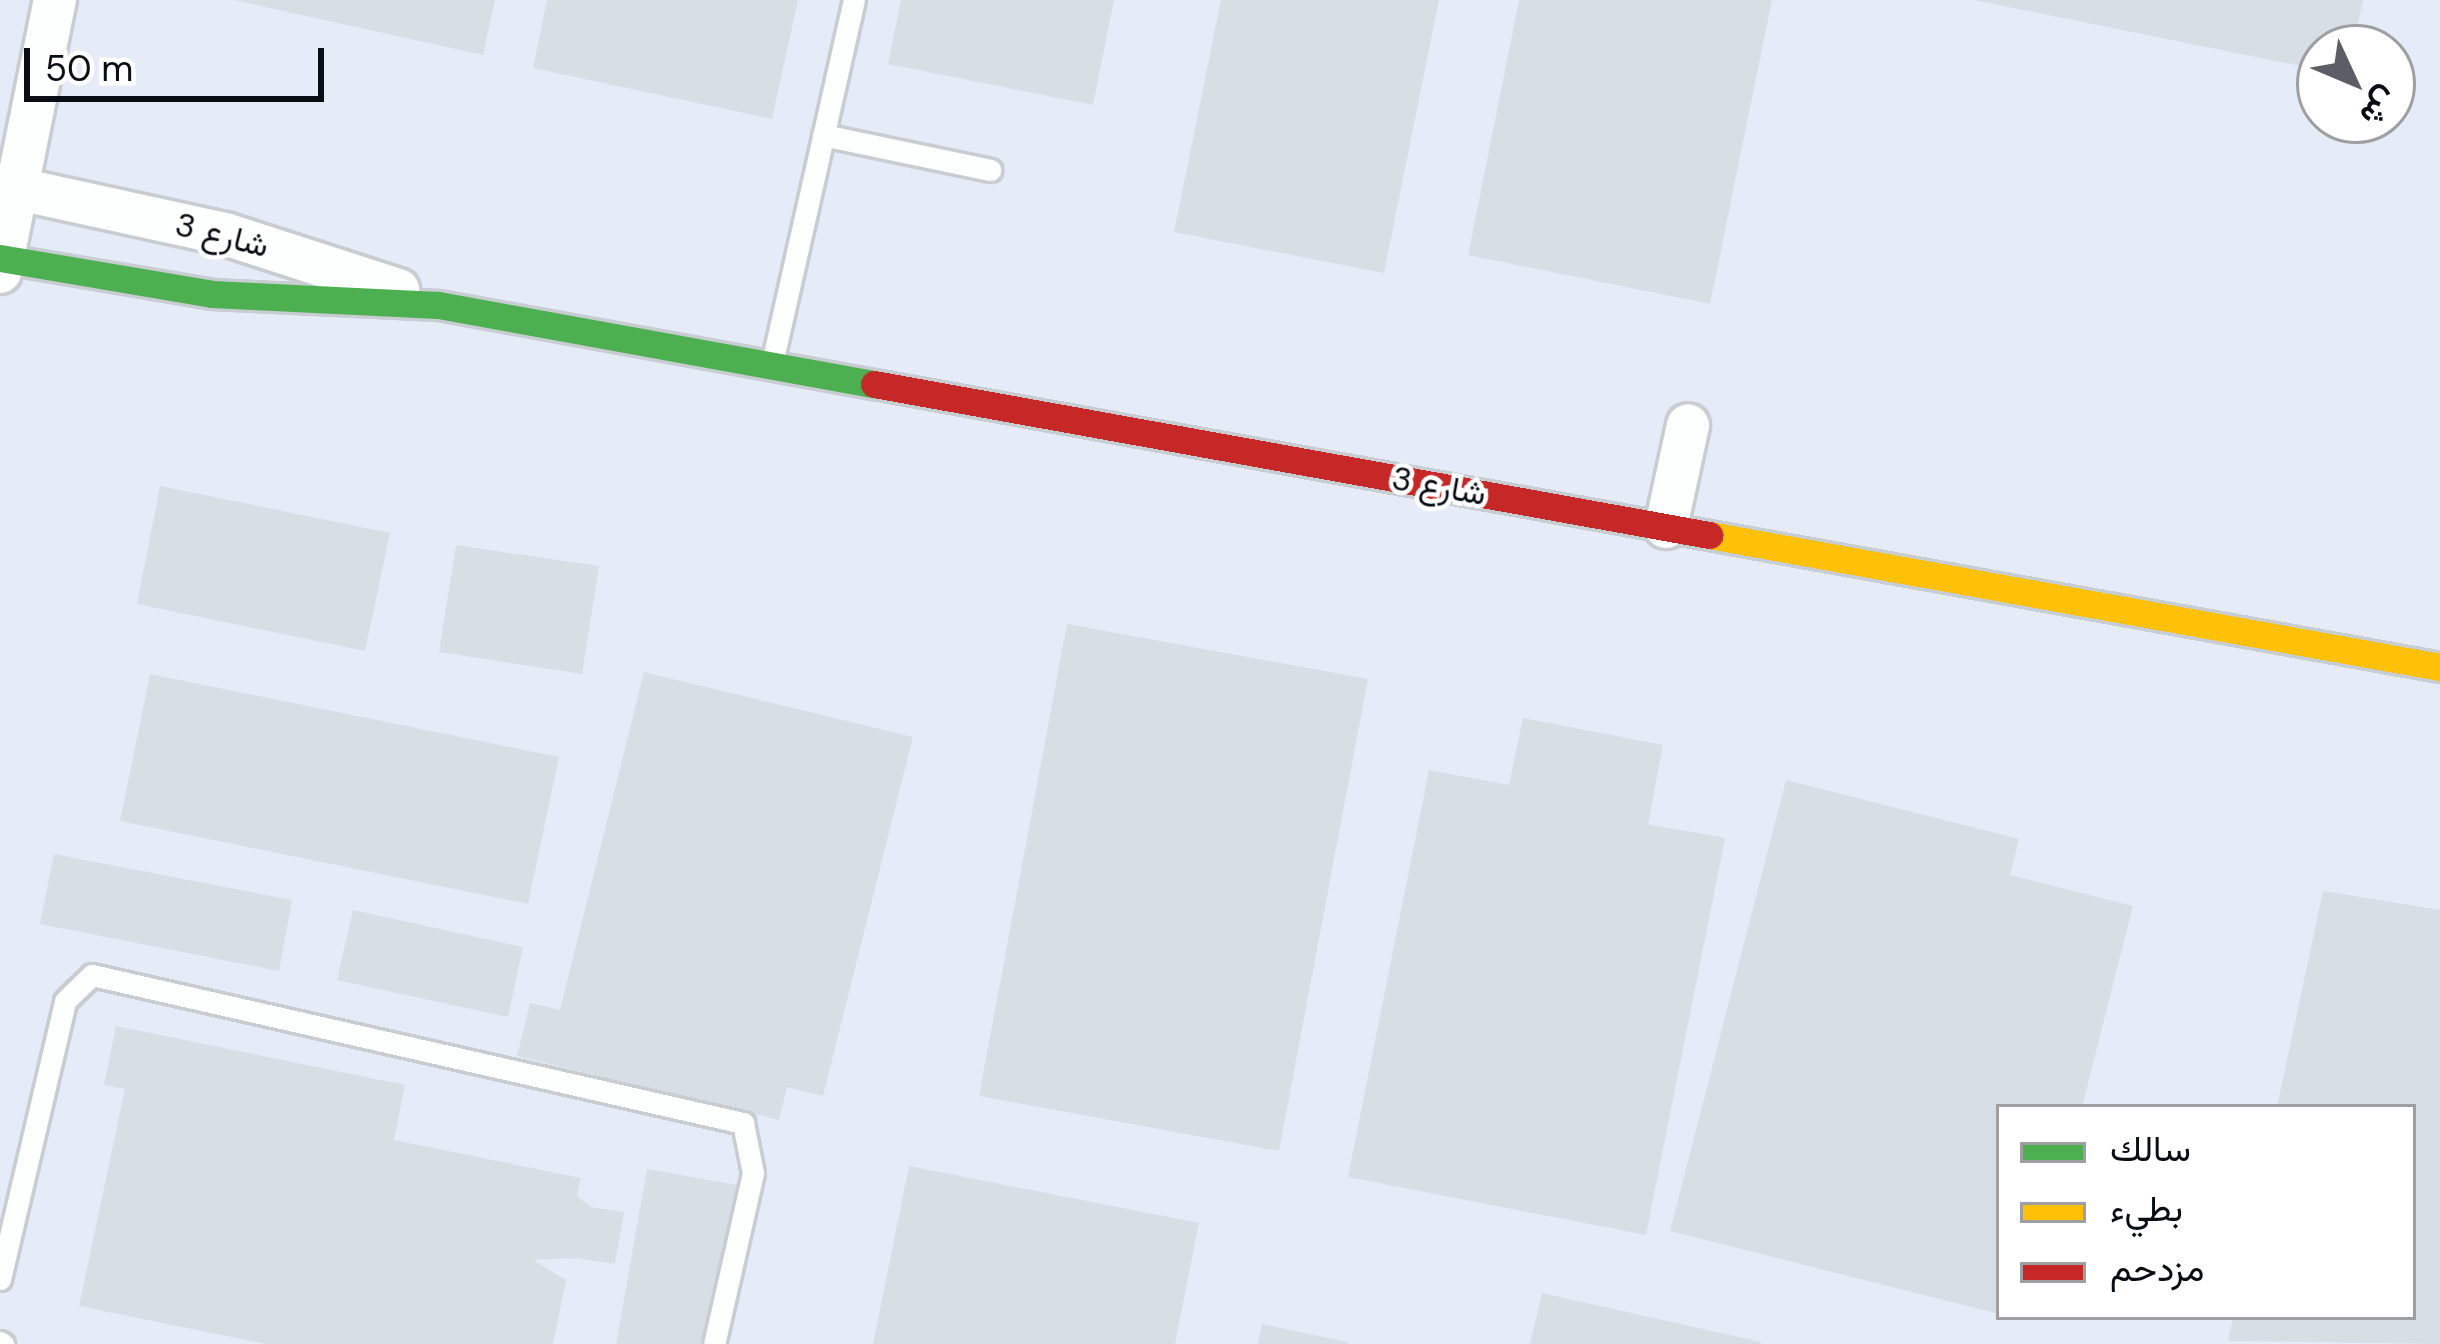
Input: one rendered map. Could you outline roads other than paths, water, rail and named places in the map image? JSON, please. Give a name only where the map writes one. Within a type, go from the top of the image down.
[{"type":"street","points":[[1,263],[8,187],[55,0]]},
{"type":"street","name":"شارع 3","points":[[8,187],[243,239],[438,305]]},
{"type":"street","name":"شارع 3","points":[[1,263],[212,294],[438,305],[2440,667]]},
{"type":"street","points":[[1666,527],[1688,425]]},
{"type":"lane","points":[[771,365],[854,0]]},
{"type":"lane","points":[[824,135],[991,170]]},
{"type":"lane","points":[[0,1279],[65,1001],[92,975],[742,1123],[752,1173],[714,1344]]}]
